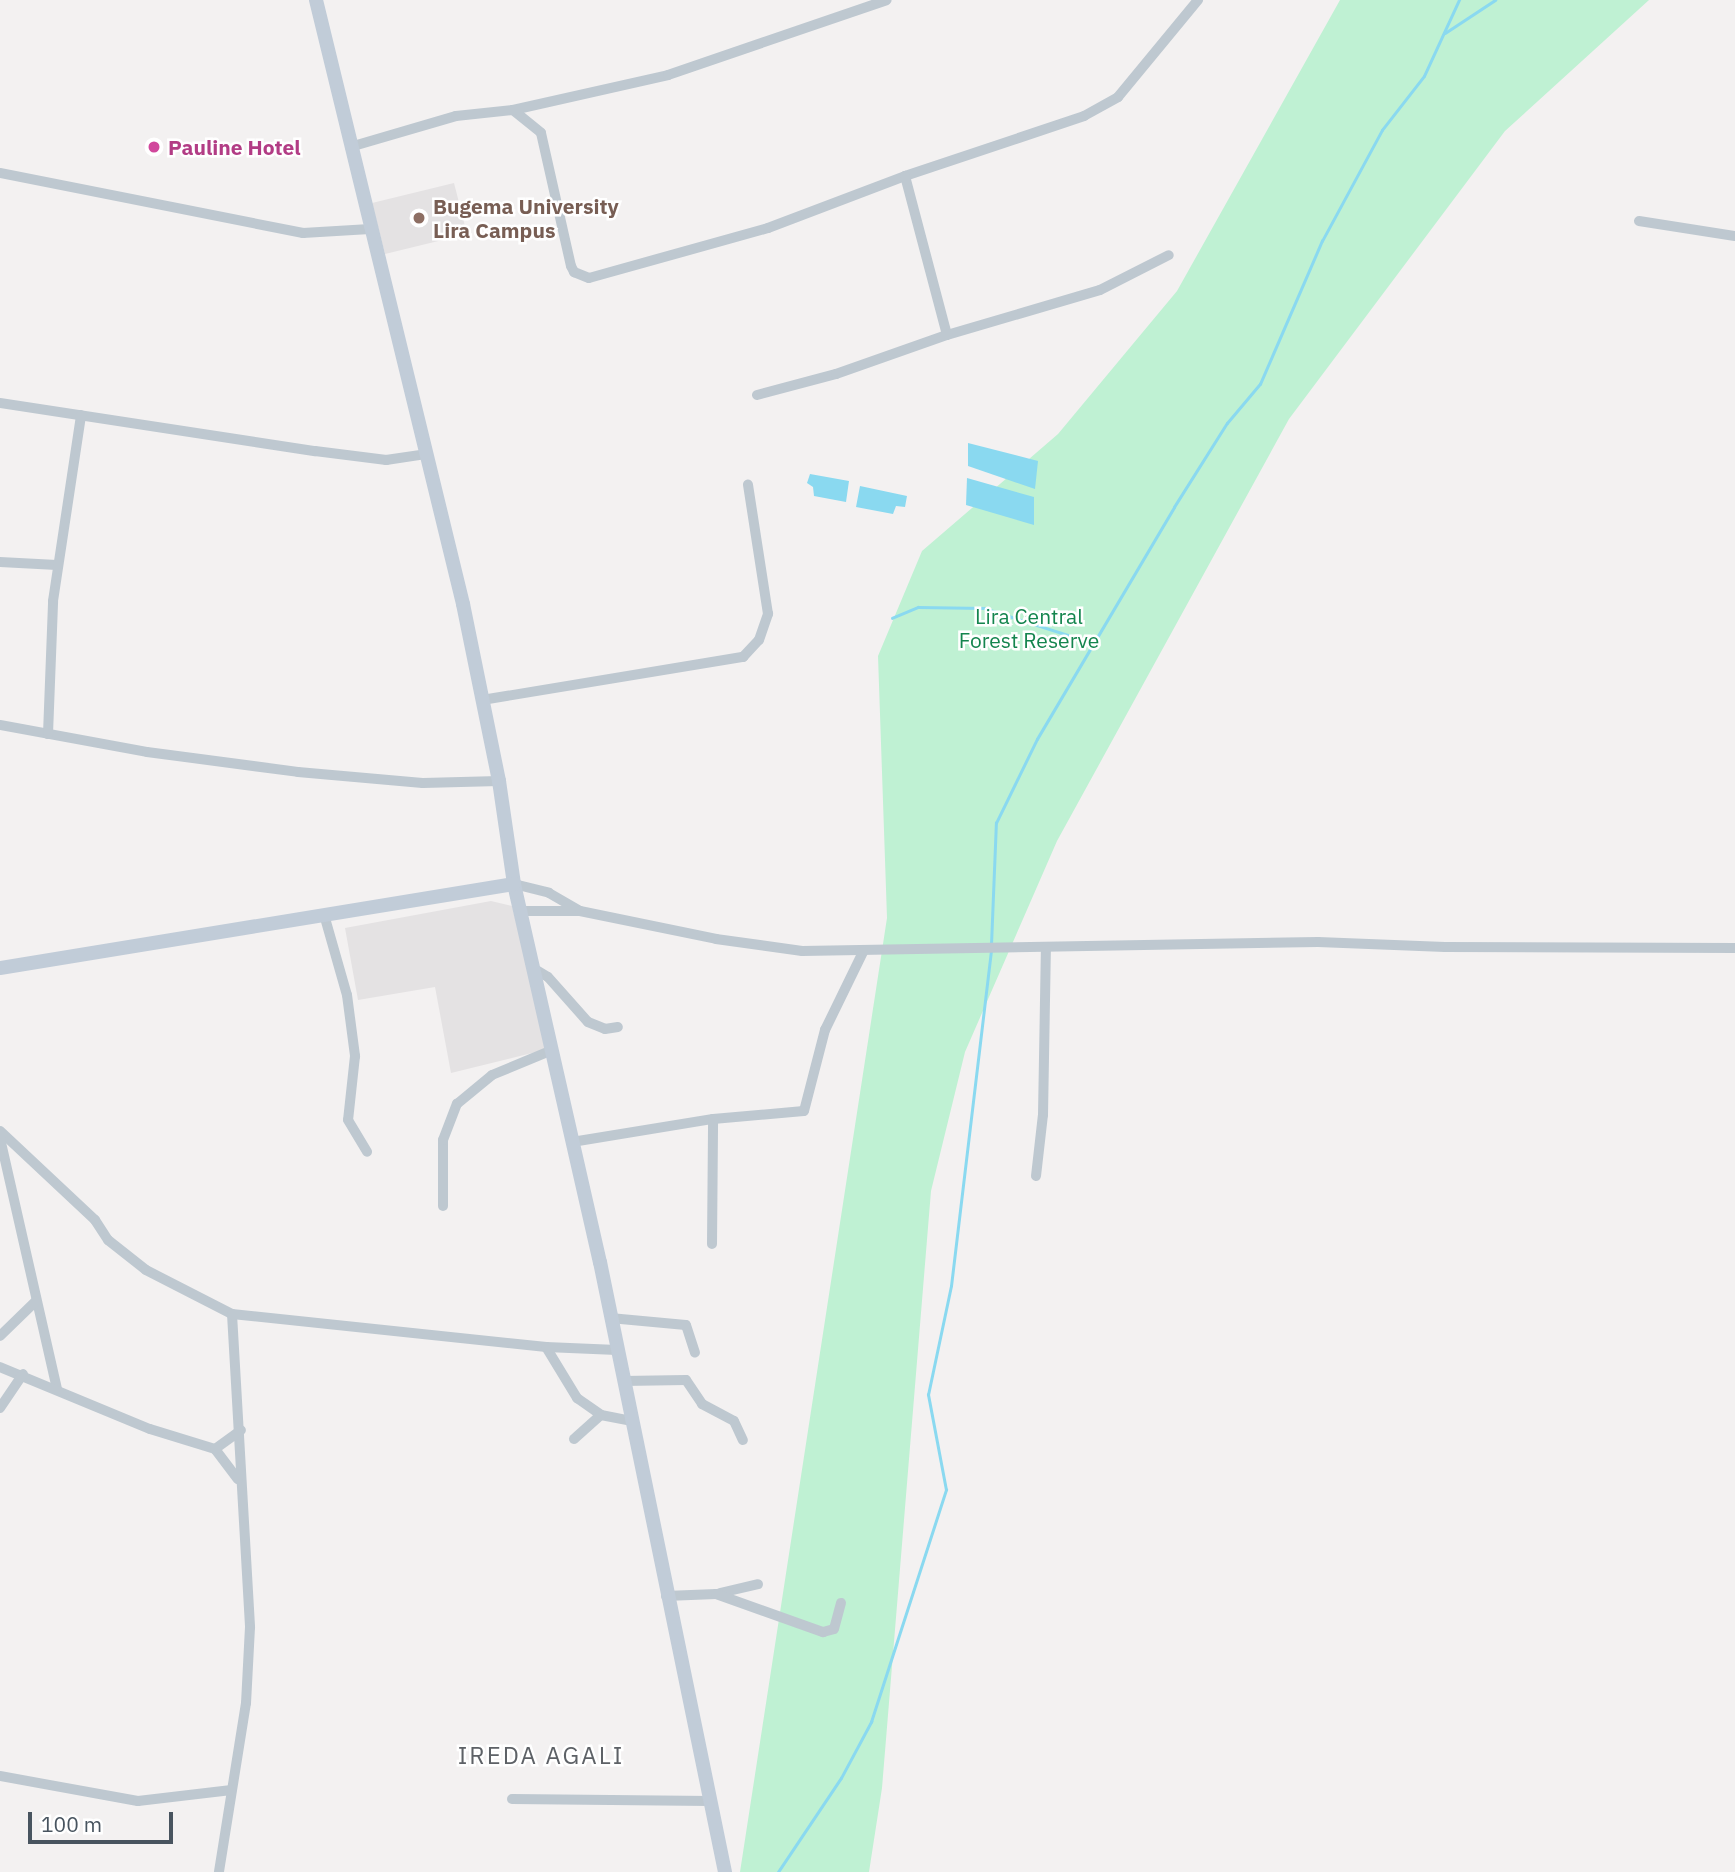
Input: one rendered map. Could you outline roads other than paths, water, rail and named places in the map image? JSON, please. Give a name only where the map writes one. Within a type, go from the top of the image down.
[{"type":"street","points":[[316,0],[426,454],[482,700],[499,781],[514,884],[617,1350],[725,1872]]},
{"type":"street","points":[[350,147],[456,116],[513,110],[668,75],[887,0]]},
{"type":"street","points":[[513,110],[541,133],[570,266],[574,272],[589,278],[768,229],[905,176],[1041,132],[1111,102],[1198,0]]},
{"type":"street","points":[[0,173],[303,233],[370,229]]},
{"type":"street","points":[[905,176],[947,335]]},
{"type":"street","points":[[1639,221],[1735,236]]},
{"type":"street","points":[[757,395],[836,374],[947,335],[1100,290],[1169,256]]},
{"type":"street","points":[[0,403],[386,460],[426,454]]},
{"type":"street","points":[[48,734],[57,565],[81,415]]},
{"type":"street","points":[[482,700],[743,657],[759,640],[768,614],[748,485]]},
{"type":"street","points":[[0,562],[57,565]]},
{"type":"street","points":[[0,725],[147,752],[349,778],[499,781]]},
{"type":"street","points":[[0,968],[325,918],[514,884],[548,893],[580,911]]},
{"type":"street","points":[[520,911],[580,911],[746,944],[863,952],[1318,942],[1445,947],[1735,948]]},
{"type":"street","points":[[325,918],[347,995],[355,1056],[348,1120],[367,1152]]},
{"type":"street","points":[[1036,1177],[1043,1115],[1046,947]]},
{"type":"street","points":[[572,1142],[713,1119],[804,1111],[825,1030],[863,952]]},
{"type":"street","points":[[533,968],[548,977],[588,1022],[605,1029],[618,1027]]},
{"type":"street","points":[[443,1206],[443,1140],[457,1104],[492,1075],[550,1051]]},
{"type":"street","points":[[712,1244],[713,1119]]},
{"type":"street","points":[[0,1131],[95,1220],[108,1240],[146,1270],[232,1314],[546,1348],[617,1350]]},
{"type":"street","points":[[0,1138],[57,1389]]},
{"type":"street","points":[[0,1336],[36,1301]]},
{"type":"street","points":[[219,1872],[246,1703],[250,1627],[241,1430],[232,1314]]},
{"type":"street","points":[[610,1318],[686,1325],[695,1353]]},
{"type":"street","points":[[546,1348],[568,1390],[601,1415],[632,1421]]},
{"type":"street","points":[[0,1367],[23,1374],[150,1429],[215,1449],[236,1471],[242,1496]]},
{"type":"street","points":[[0,1408],[23,1374]]},
{"type":"street","points":[[623,1381],[683,1379],[702,1404],[734,1421],[743,1440]]},
{"type":"street","points":[[574,1439],[601,1415]]},
{"type":"street","points":[[215,1449],[241,1430]]},
{"type":"street","points":[[666,1596],[716,1594],[758,1584]]},
{"type":"street","points":[[716,1594],[823,1632],[834,1629],[841,1603]]},
{"type":"street","points":[[0,1776],[138,1801],[232,1790]]},
{"type":"street","points":[[512,1799],[710,1801]]},
{"type":"water","points":[[968,443],[1038,461],[1035,489],[968,466]]},
{"type":"water","points":[[810,474],[849,481],[846,502],[814,496],[813,487],[807,483]]},
{"type":"water","points":[[967,478],[1034,497],[1034,525],[966,505]]},
{"type":"water","points":[[860,486],[907,496],[905,507],[896,506],[893,514],[856,507]]},
{"type":"waterway","points":[[991,945],[996,823],[1037,739],[1174,507],[1227,423],[1260,384],[1322,241],[1382,130],[1424,76],[1459,0]]},
{"type":"waterway","points":[[1445,33],[1495,0]]},
{"type":"waterway","points":[[892,618],[918,607],[984,608],[1093,643]]},
{"type":"waterway","points":[[778,1872],[841,1778],[871,1722],[946,1490],[928,1395],[951,1286],[991,951]]},
{"type":"place","name":"Pauline Hotel","points":[[154,147]]},
{"type":"place","name":"Bugema University Lira Campus","points":[[419,218]]},
{"type":"district","name":"IREDA AGALI","points":[[541,1756]]},
{"type":"park label","name":"Lira Central Forest Reserve","points":[[1029,628]]}]
